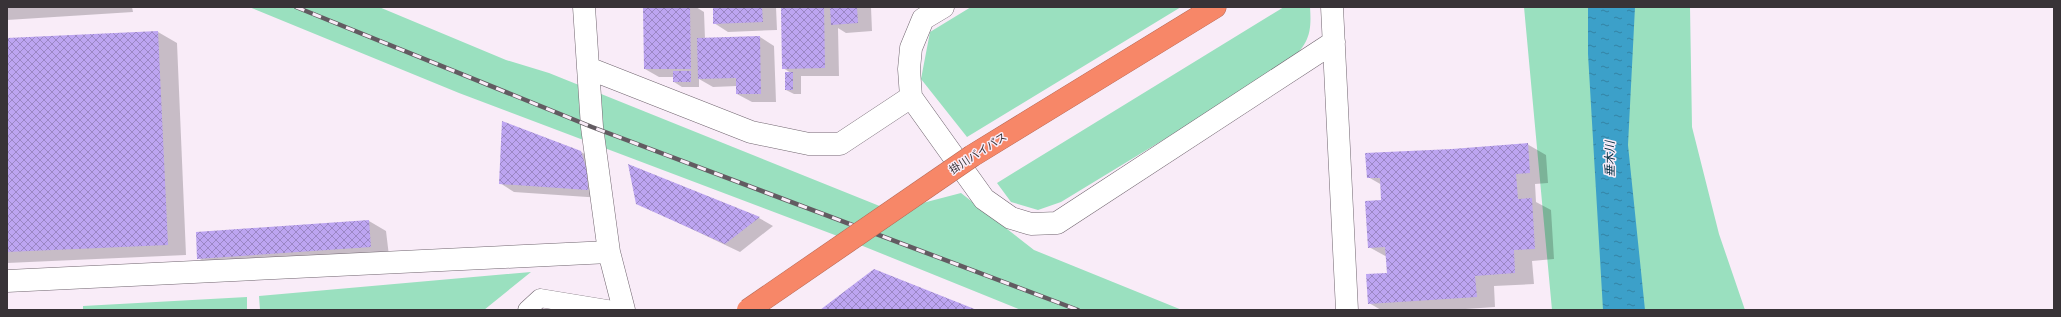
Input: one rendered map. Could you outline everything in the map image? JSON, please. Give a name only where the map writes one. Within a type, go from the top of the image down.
[{"type":"highway","name":"掛川バイパス","points":[[748,310],[972,156],[1215,7]]},
{"type":"street","points":[[584,7],[592,127],[609,252],[624,310]]},
{"type":"street","points":[[943,7],[923,19],[911,48],[909,69],[911,96],[984,199],[1011,218],[1031,224],[1057,222],[1334,42]]},
{"type":"street","points":[[1332,7],[1347,310]]},
{"type":"street","points":[[588,68],[750,132],[809,144],[840,144],[911,96]]},
{"type":"street","points":[[7,281],[609,252]]},
{"type":"lane","points":[[527,310],[540,298],[613,310]]},
{"type":"green space","points":[[249,7],[379,7],[506,60],[549,73],[892,211],[961,193],[1034,250],[1182,310],[1021,310],[848,240],[459,93]]},
{"type":"green space","points":[[971,7],[1181,7],[967,137],[921,79],[930,32]]},
{"type":"green space","points":[[1284,7],[1310,7],[1310,25],[1307,38],[1300,50],[1288,64],[1061,202],[1038,210],[1011,202],[997,183]]},
{"type":"green space","points":[[1524,7],[1690,7],[1692,127],[1719,234],[1745,310],[1552,310]]},
{"type":"green space","points":[[531,272],[484,310],[260,310],[259,296]]},
{"type":"green space","points":[[247,297],[247,310],[83,310],[83,306]]},
{"type":"water","name":"垂木川","points":[[1588,7],[1635,7],[1628,145],[1645,310],[1603,310],[1588,54]]},
{"type":"building","points":[[643,7],[690,7],[691,69],[644,69]]},
{"type":"building","points":[[713,7],[762,7],[763,22],[713,24]]},
{"type":"building","points":[[781,7],[824,7],[825,68],[782,69]]},
{"type":"building","points":[[830,7],[857,7],[858,23],[831,25]]},
{"type":"building","points":[[158,31],[168,245],[7,252],[7,38]]},
{"type":"building","points":[[760,36],[761,94],[736,94],[736,78],[698,79],[697,38]]},
{"type":"building","points":[[673,71],[691,71],[691,82],[673,82]]},
{"type":"building","points":[[785,72],[793,72],[793,90],[785,90]]},
{"type":"building","points":[[502,121],[581,151],[587,171],[588,190],[499,184]]},
{"type":"building","points":[[1528,143],[1530,173],[1516,174],[1518,199],[1532,198],[1535,249],[1514,250],[1515,273],[1475,276],[1477,297],[1368,304],[1366,274],[1387,273],[1385,247],[1368,248],[1365,201],[1381,200],[1380,178],[1367,178],[1365,153],[1452,149]]},
{"type":"building","points":[[628,164],[760,217],[725,244],[636,204]]},
{"type":"building","points":[[369,220],[371,247],[197,259],[196,232]]},
{"type":"building","points":[[874,269],[977,310],[820,310]]},
{"type":"railway","points":[[296,7],[592,127],[1078,310]]}]
